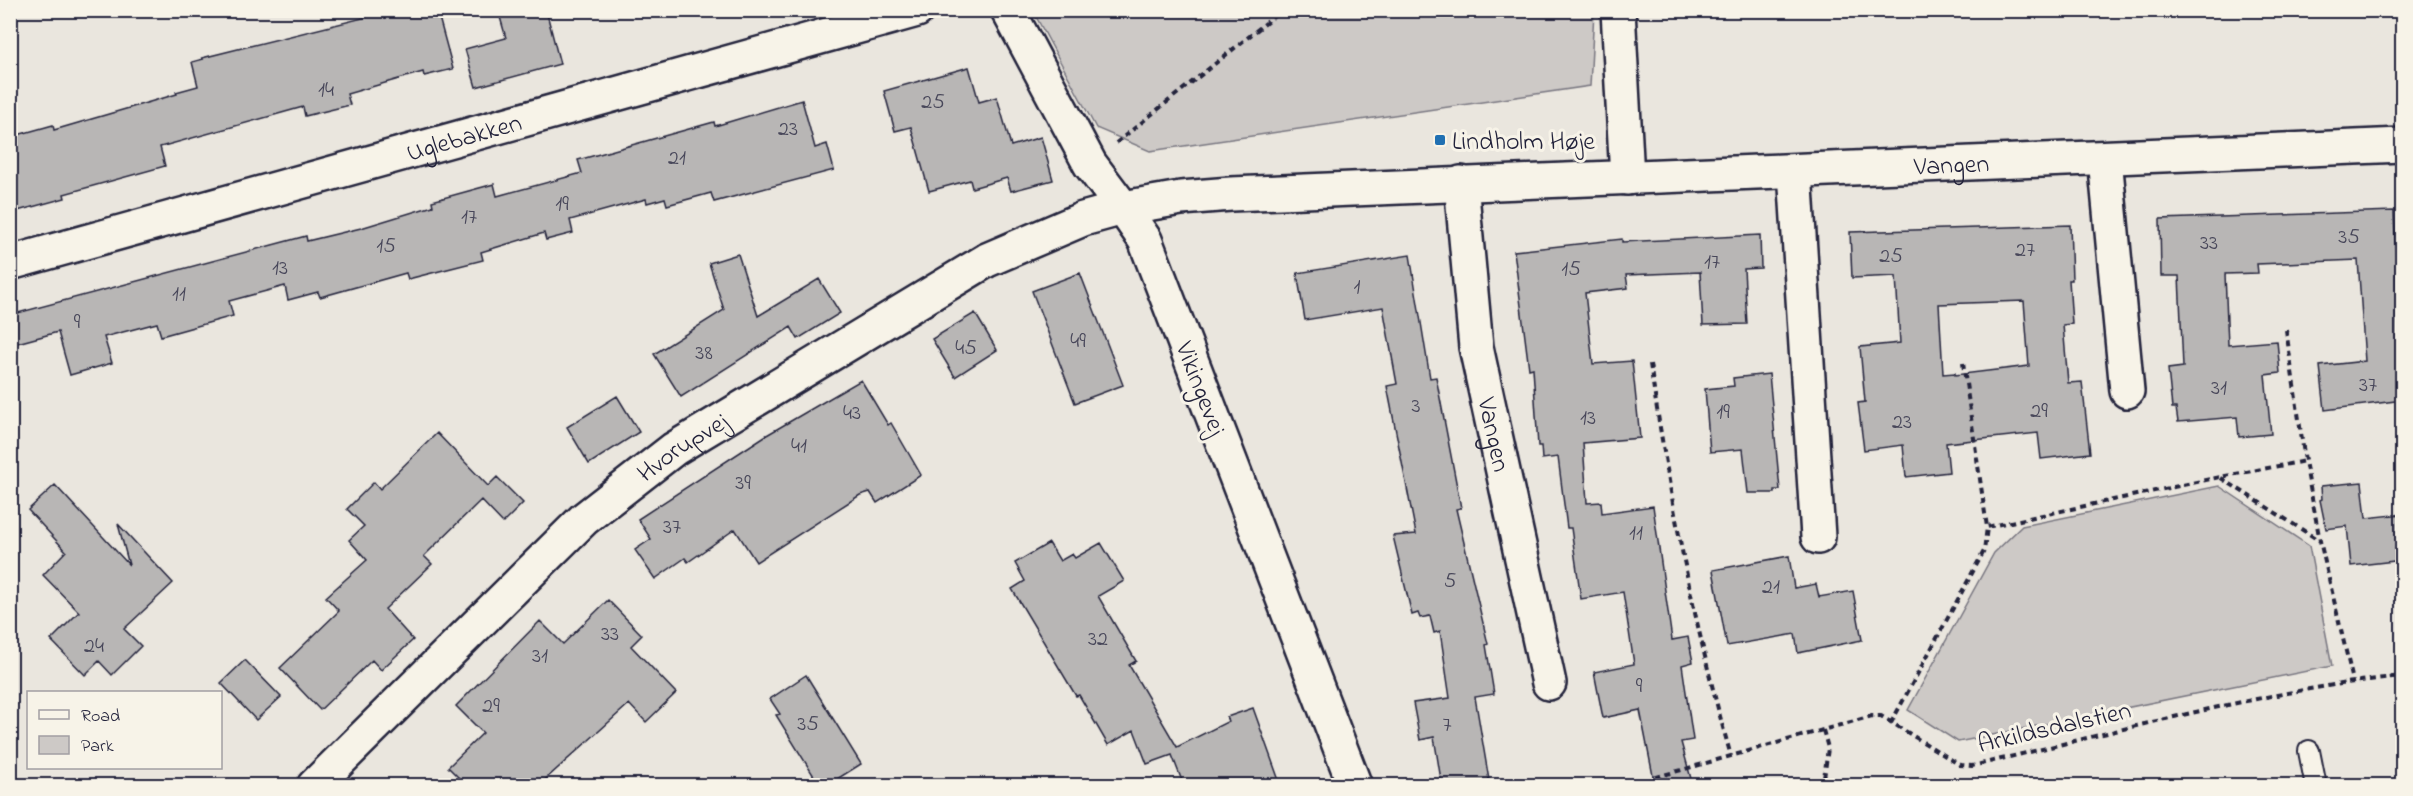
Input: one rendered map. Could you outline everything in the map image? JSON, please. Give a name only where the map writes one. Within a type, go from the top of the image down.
[{"type":"street","name":"Uglebakken","points":[[10,263],[917,10]]},
{"type":"street","name":"Vikingevej","points":[[1008,10],[1090,164],[1145,240],[1355,786]]},
{"type":"street","points":[[1618,10],[1627,178]]},
{"type":"street","name":"Vangen","points":[[1123,208],[1181,198],[1231,194],[2403,145]]},
{"type":"street","points":[[2105,158],[2127,391]]},
{"type":"street","points":[[1795,171],[1818,537]]},
{"type":"street","name":"Vangen","points":[[1461,183],[1476,348],[1549,683]]},
{"type":"street","name":"Hvorupvej","points":[[314,786],[584,519],[674,449],[987,260],[1083,219],[1123,208]]},
{"type":"lane","points":[[2308,751],[2316,786]]},
{"type":"path","points":[[1090,164],[1282,10]]},
{"type":"path","points":[[2286,330],[2305,461],[2320,541],[2353,681]]},
{"type":"path","points":[[1891,723],[1984,551],[1987,527],[1963,363]]},
{"type":"path","points":[[1650,364],[1667,477],[1708,676],[1731,756]]},
{"type":"path","points":[[1987,527],[2305,461]]},
{"type":"path","points":[[2220,477],[2320,541]]},
{"type":"path","name":"Arkildsdalstien","points":[[1625,786],[1872,716],[1881,716],[1960,765],[1972,766],[2185,715],[2353,681],[2403,676]]},
{"type":"path","points":[[1823,730],[1828,748],[1823,786]]},
{"type":"green space","points":[[1033,11],[1594,11],[1590,86],[1150,151],[1096,128]]},
{"type":"green space","points":[[2219,486],[2309,546],[2332,666],[1958,742],[1908,710],[1994,553],[2022,526]]},
{"type":"building","points":[[374,10],[437,10],[453,69],[424,76],[423,72],[347,94],[350,105],[305,116],[303,107],[160,147],[165,166],[64,194],[65,198],[10,213],[10,137],[53,125],[54,130],[177,94],[176,92],[198,86],[192,62],[375,15]]},
{"type":"building","points":[[498,10],[546,10],[560,64],[476,87],[465,49],[506,38]]},
{"type":"building","points":[[969,67],[979,102],[997,97],[1011,146],[1041,137],[1053,180],[1011,191],[1007,178],[972,188],[970,180],[929,191],[911,127],[895,131],[884,91]]},
{"type":"building","points":[[802,100],[815,148],[827,144],[834,170],[714,202],[711,193],[667,205],[665,198],[647,203],[646,199],[570,220],[573,233],[546,240],[544,233],[481,252],[483,260],[408,279],[406,273],[320,297],[318,292],[288,300],[285,286],[229,301],[233,316],[161,336],[157,323],[104,337],[112,363],[70,375],[58,332],[10,345],[10,315],[306,236],[307,241],[361,228],[433,206],[432,201],[494,184],[497,196],[582,173],[578,160],[714,122],[715,126]]},
{"type":"building","points":[[2394,211],[2399,336],[2403,335],[2403,400],[2325,410],[2320,366],[2365,361],[2358,260],[2257,264],[2258,273],[2225,274],[2228,345],[2277,341],[2280,373],[2265,375],[2271,434],[2239,437],[2237,417],[2178,422],[2176,408],[2172,408],[2168,369],[2183,367],[2179,276],[2161,276],[2160,219]]},
{"type":"building","points":[[2070,225],[2072,280],[2069,280],[2072,324],[2063,325],[2068,383],[2082,382],[2090,453],[2041,459],[2038,433],[1946,443],[1949,472],[1906,477],[1903,445],[1864,450],[1858,403],[1865,402],[1860,347],[1900,343],[1896,276],[1852,278],[1850,232]],"holes":[[[2024,301],[2029,366],[1955,375],[1955,373],[1943,374],[1939,304]]]},
{"type":"building","points":[[1760,235],[1761,268],[1744,269],[1747,324],[1703,325],[1700,272],[1626,275],[1628,288],[1585,293],[1593,364],[1632,361],[1640,438],[1583,443],[1587,503],[1601,502],[1602,513],[1653,506],[1672,640],[1688,637],[1693,662],[1682,665],[1693,740],[1681,742],[1693,786],[1655,786],[1640,710],[1603,718],[1594,672],[1634,664],[1623,592],[1581,599],[1571,528],[1567,528],[1558,457],[1542,459],[1541,446],[1538,446],[1533,368],[1529,369],[1514,251],[1622,239],[1622,242]]},
{"type":"building","points":[[738,254],[758,316],[819,279],[840,313],[798,339],[791,327],[681,397],[654,354],[724,310],[709,263]]},
{"type":"building","points":[[1410,255],[1430,378],[1436,377],[1461,508],[1456,509],[1488,644],[1486,645],[1494,694],[1475,697],[1490,786],[1442,786],[1434,737],[1420,740],[1413,703],[1450,698],[1440,631],[1434,633],[1430,616],[1420,618],[1418,613],[1412,615],[1393,536],[1416,534],[1387,386],[1397,384],[1383,307],[1305,320],[1297,273]]},
{"type":"building","points":[[1080,273],[1123,385],[1075,403],[1032,291]]},
{"type":"building","points":[[975,313],[997,350],[955,377],[932,339]]},
{"type":"building","points":[[1769,374],[1780,490],[1775,490],[1775,493],[1748,493],[1743,449],[1710,452],[1705,389],[1734,386],[1733,378]]},
{"type":"building","points":[[861,380],[888,425],[891,423],[921,475],[877,503],[870,492],[860,495],[756,562],[735,529],[688,562],[685,558],[655,579],[635,550],[651,539],[638,519],[765,436]]},
{"type":"building","points":[[617,396],[639,432],[589,464],[567,427]]},
{"type":"building","points":[[437,433],[488,486],[497,477],[523,503],[503,523],[481,500],[424,556],[432,564],[385,609],[413,640],[381,670],[372,660],[320,710],[280,668],[339,611],[326,597],[367,560],[349,540],[364,526],[347,509],[374,482],[380,489]]},
{"type":"building","points":[[2362,482],[2366,518],[2403,514],[2403,560],[2351,566],[2347,526],[2326,529],[2320,500],[2322,499],[2321,486]]},
{"type":"building","points":[[55,485],[129,565],[118,524],[173,583],[124,629],[141,646],[112,675],[99,661],[85,675],[51,640],[79,612],[43,575],[66,551],[28,510]]},
{"type":"building","points":[[1049,543],[1060,561],[1072,554],[1075,558],[1101,543],[1124,581],[1098,596],[1136,661],[1129,665],[1177,747],[1229,721],[1227,717],[1253,708],[1281,786],[1184,786],[1172,755],[1147,764],[1134,730],[1108,745],[1012,589],[1025,581],[1015,563]]},
{"type":"building","points":[[1789,556],[1794,588],[1816,584],[1819,597],[1853,591],[1862,640],[1798,653],[1795,634],[1727,646],[1713,570]]},
{"type":"building","points":[[608,600],[642,635],[631,646],[676,693],[646,722],[629,704],[538,786],[467,786],[448,767],[483,733],[456,706],[540,621],[563,644]]},
{"type":"building","points":[[245,660],[281,697],[256,720],[221,683]]},
{"type":"building","points":[[806,675],[861,764],[826,786],[820,786],[776,715],[780,714],[770,699]]},
{"type":"place","name":"Lindholm Høje","points":[[1440,140]]}]
